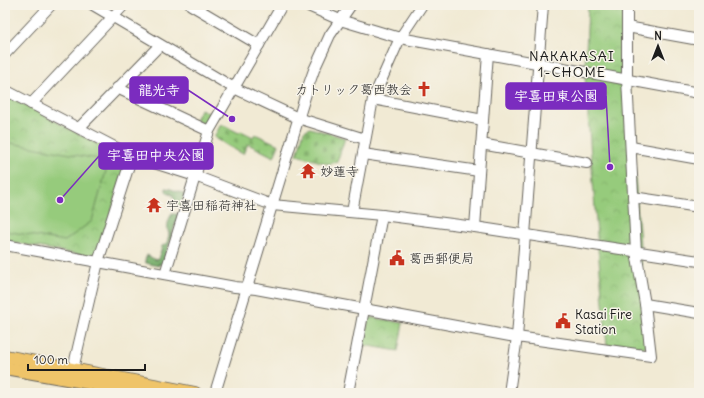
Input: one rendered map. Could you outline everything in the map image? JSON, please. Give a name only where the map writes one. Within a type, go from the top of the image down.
[{"type":"main road","points":[[5,356],[195,393]]},
{"type":"main road","points":[[5,368],[139,393]]},
{"type":"street","points":[[5,54],[51,5]]},
{"type":"street","points":[[93,5],[234,88],[298,118],[365,139]]},
{"type":"street","points":[[31,104],[124,5]]},
{"type":"street","points":[[191,5],[259,45]]},
{"type":"street","points":[[165,274],[209,131],[282,5]]},
{"type":"street","points":[[306,5],[340,20],[400,38],[699,93]]},
{"type":"street","points":[[215,393],[298,118],[314,70],[330,35],[351,5]]},
{"type":"street","points":[[352,212],[373,99],[400,38],[422,5]]},
{"type":"street","points":[[510,393],[517,337],[530,153],[543,5]]},
{"type":"street","points":[[5,245],[517,337],[651,356],[645,304],[636,252],[627,79],[627,5]]},
{"type":"street","points":[[627,27],[699,40]]},
{"type":"street","points":[[79,128],[160,45]]},
{"type":"street","points":[[475,227],[488,54]]},
{"type":"street","points":[[117,88],[209,131]]},
{"type":"street","points":[[5,90],[132,156],[195,176],[272,205],[382,215],[699,260]]},
{"type":"street","points":[[373,99],[483,120]]},
{"type":"street","points":[[481,144],[587,163]]},
{"type":"street","points":[[631,147],[699,159]]},
{"type":"street","points":[[363,154],[479,171]]},
{"type":"street","points":[[73,369],[98,262],[132,156]]},
{"type":"street","points":[[633,197],[699,207]]},
{"type":"street","points":[[348,393],[382,215]]},
{"type":"street","points":[[645,304],[699,313]]},
{"type":"green space","points":[[588,5],[623,5],[647,345],[641,350],[607,346],[585,76]]},
{"type":"green space","points":[[5,94],[127,160],[97,258],[5,241]]},
{"type":"green space","points":[[201,109],[213,115],[208,124],[205,125],[195,119]]},
{"type":"green space","points":[[221,124],[239,133],[241,131],[253,137],[255,134],[279,145],[274,157],[248,144],[243,154],[228,146],[214,137]]},
{"type":"green space","points":[[310,128],[345,138],[337,162],[328,164],[297,155],[304,131]]},
{"type":"green space","points":[[5,142],[103,160],[107,167],[92,221],[65,241],[5,231]]},
{"type":"green space","points":[[166,188],[183,193],[182,205],[175,205],[173,195],[166,191]]},
{"type":"green space","points":[[172,214],[177,214],[178,216],[163,263],[158,266],[146,263],[145,260],[147,255],[156,260],[159,258],[162,246],[167,243],[169,234],[169,218]]},
{"type":"green space","points":[[369,317],[403,323],[398,351],[363,345]]},
{"type":"place","name":"カトリック葛西教会","points":[[424,89]]},
{"type":"place","name":"龍光寺","points":[[232,119]]},
{"type":"place","name":"宇喜田東公園","points":[[610,167]]},
{"type":"place","name":"妙蓮寺","points":[[308,171]]},
{"type":"place","name":"宇喜田中央公園","points":[[60,200]]},
{"type":"place","name":"宇喜田稲荷神社","points":[[154,205]]},
{"type":"place","name":"葛西郵便局","points":[[397,258]]},
{"type":"place","name":"Kasai Fire Station","points":[[563,321]]},
{"type":"district","name":"NAKAKASAI 1-CHOME","points":[[572,64]]}]
